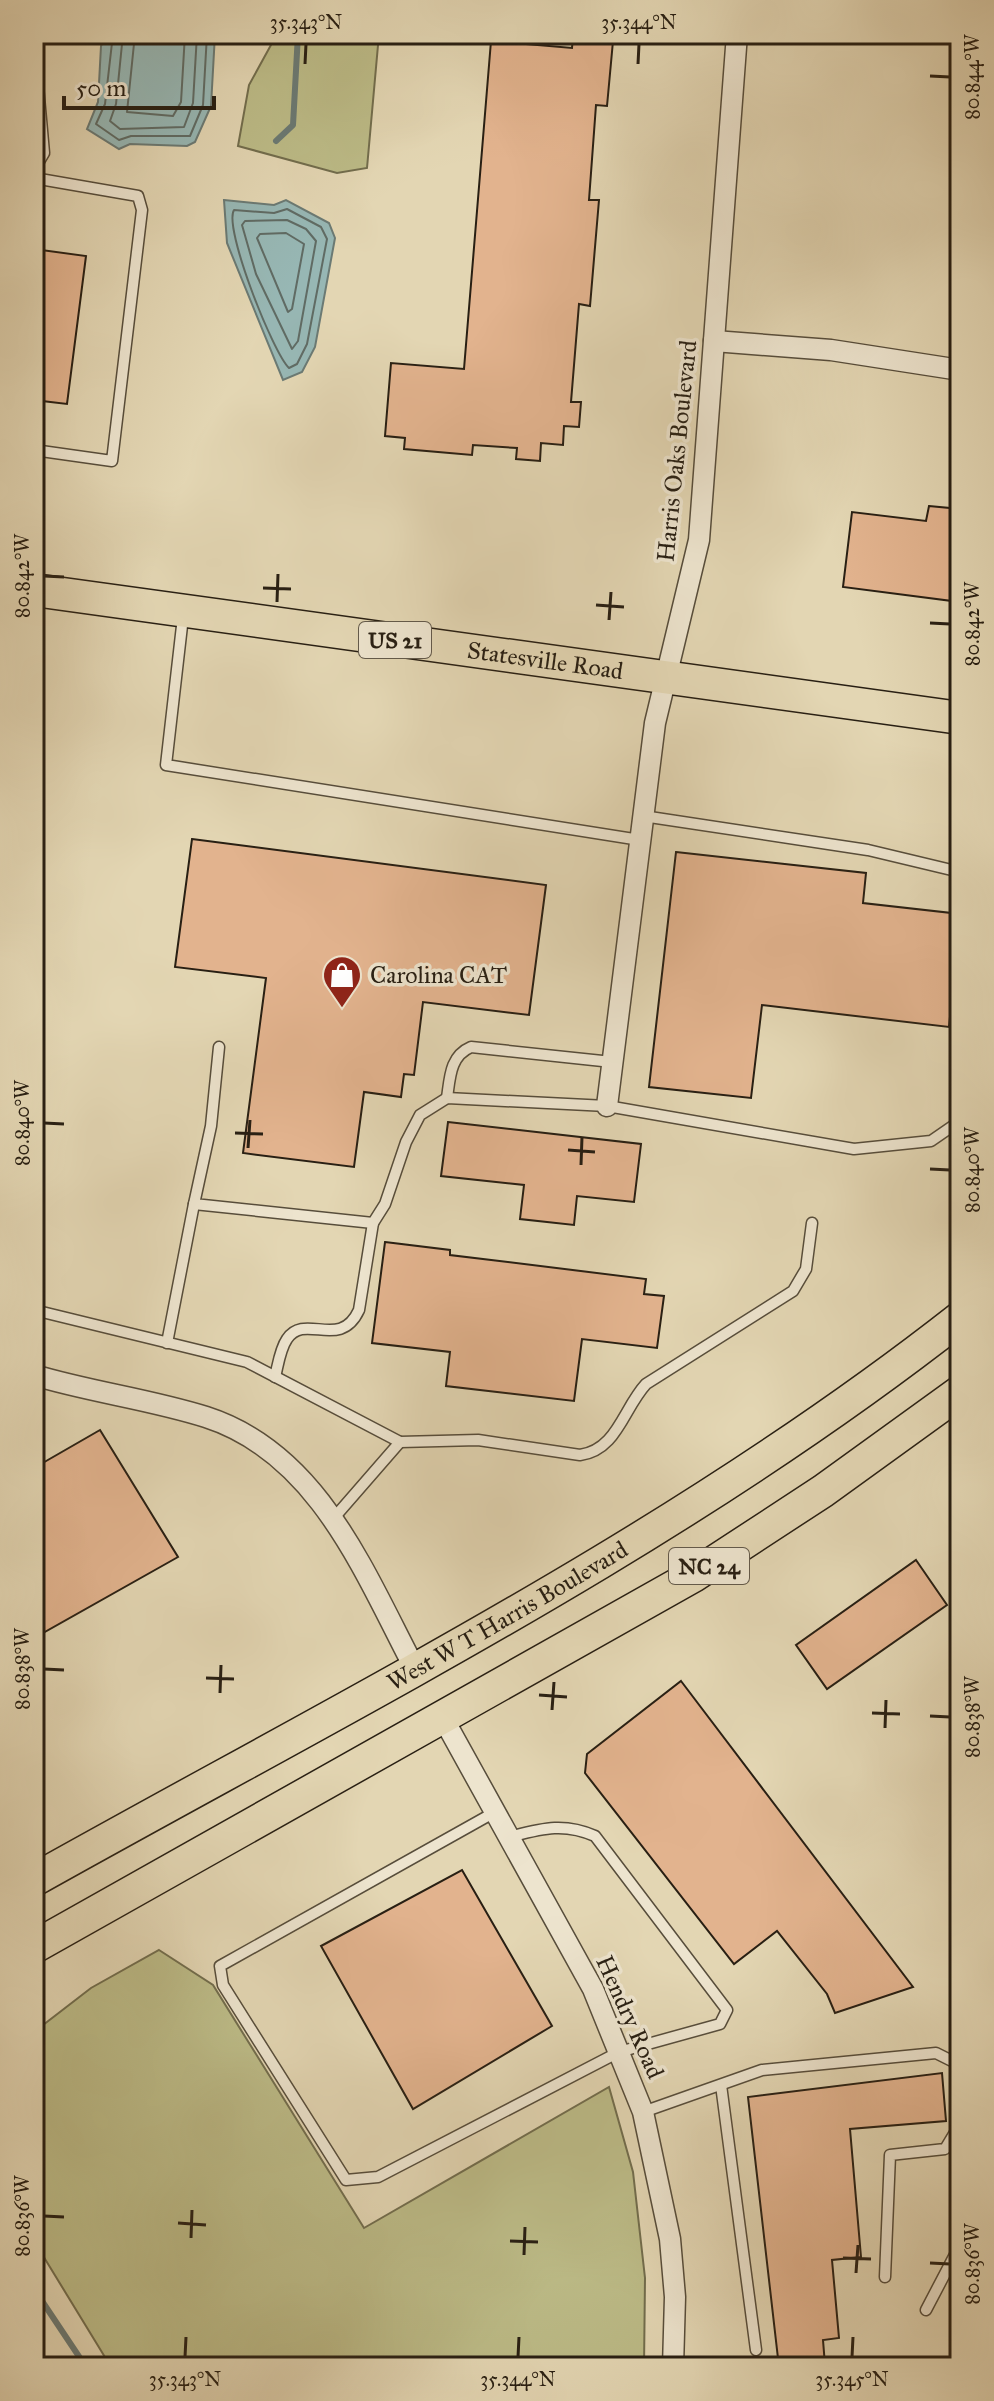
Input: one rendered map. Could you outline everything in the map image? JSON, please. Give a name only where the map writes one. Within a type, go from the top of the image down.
[{"type":"main road","name":"Statesville Road","points":[[34,590],[666,680],[960,718]]},
{"type":"main road","name":"West W T Harris Boulevard","points":[[34,1880],[610,1557],[726,1486],[853,1399],[960,1318]]},
{"type":"main road","name":"NC 24","points":[[34,1947],[719,1560],[823,1491],[960,1392]]},
{"type":"street","name":"Harris Oaks Boulevard","points":[[607,1106],[655,723],[699,540],[737,34]]},
{"type":"street","points":[[714,341],[831,350],[960,370]]},
{"type":"street","points":[[34,1375],[207,1417],[243,1432],[277,1456],[310,1487],[333,1519],[414,1667]]},
{"type":"street","name":"Hendry Road","points":[[443,1718],[593,1989],[643,2112],[670,2239],[675,2297],[673,2367]]},
{"type":"lane","points":[[34,41],[44,148],[34,170]]},
{"type":"lane","points":[[34,178],[138,196],[142,210],[112,461],[34,450]]},
{"type":"lane","points":[[184,611],[166,765],[640,840]]},
{"type":"lane","points":[[643,816],[868,850],[960,872]]},
{"type":"lane","points":[[167,1343],[211,1126],[219,1047]]},
{"type":"lane","points":[[447,1098],[453,1063],[460,1051],[471,1047],[612,1062]]},
{"type":"lane","points":[[275,1377],[285,1342],[292,1333],[305,1329],[335,1331],[354,1322],[359,1310],[373,1223],[385,1204],[406,1142],[420,1115],[447,1098],[607,1106],[854,1149],[931,1141],[960,1121]]},
{"type":"lane","points":[[194,1204],[373,1223]]},
{"type":"lane","points":[[34,1310],[247,1362],[400,1442],[478,1440],[580,1455],[595,1453],[607,1445],[632,1399],[646,1384],[793,1291],[806,1269],[812,1223]]},
{"type":"lane","points":[[333,1519],[400,1442]]},
{"type":"lane","points":[[495,1812],[220,1966],[223,1985],[346,2180],[378,2177],[619,2052],[720,2024],[727,2010],[595,1836],[555,1825],[509,1837]]},
{"type":"lane","points":[[643,2112],[762,2070],[936,2053],[960,2065]]},
{"type":"lane","points":[[721,2085],[756,2350]]},
{"type":"lane","points":[[885,2277],[890,2155],[945,2149],[960,2124]]},
{"type":"lane","points":[[926,2310],[960,2245]]},
{"type":"shaded area","points":[[277,34],[379,34],[367,168],[337,173],[238,146],[249,85]]},
{"type":"shaded area","points":[[159,1950],[213,1985],[364,2228],[609,2087],[633,2172],[645,2278],[644,2367],[111,2367],[34,2241],[34,2032],[91,1988]]},
{"type":"water","points":[[107,34],[215,34],[211,106],[195,142],[187,146],[130,144],[119,149],[87,129],[98,102],[101,46]]},
{"type":"water","points":[[224,200],[274,205],[286,200],[329,223],[335,238],[315,347],[302,372],[283,380],[227,243]]},
{"type":"building","points":[[573,37],[613,41],[607,106],[596,105],[589,200],[599,200],[590,306],[579,304],[571,402],[581,402],[579,427],[564,426],[563,445],[541,443],[540,461],[516,459],[517,448],[473,445],[472,455],[404,449],[405,438],[385,436],[391,363],[464,369],[491,41],[572,48]]},
{"type":"building","points":[[34,249],[86,256],[67,404],[34,400]]},
{"type":"building","points":[[929,506],[960,509],[960,602],[843,587],[852,512],[926,521]]},
{"type":"building","name":"Carolina CAT","points":[[192,839],[546,885],[529,1015],[423,1002],[414,1075],[404,1074],[401,1097],[364,1092],[354,1167],[243,1153],[266,978],[175,967]]},
{"type":"building","points":[[676,852],[866,873],[863,903],[960,914],[949,1027],[762,1005],[751,1098],[649,1087]]},
{"type":"building","points":[[448,1122],[641,1144],[634,1202],[577,1196],[574,1225],[520,1219],[524,1185],[441,1176]]},
{"type":"building","points":[[385,1242],[450,1250],[450,1255],[646,1279],[644,1294],[664,1296],[657,1348],[582,1339],[574,1401],[446,1386],[450,1352],[372,1343]]},
{"type":"building","points":[[100,1430],[178,1557],[34,1638],[34,1468]]},
{"type":"building","points":[[916,1560],[947,1605],[827,1689],[796,1645]]},
{"type":"building","points":[[681,1681],[913,1987],[835,2013],[827,1994],[777,1931],[734,1964],[585,1773],[587,1754]]},
{"type":"building","points":[[462,1870],[552,2026],[413,2109],[321,1946]]},
{"type":"building","points":[[942,2073],[946,2121],[850,2129],[861,2257],[832,2260],[839,2338],[823,2340],[825,2365],[779,2367],[748,2097]]},
{"type":"waterway","points":[[276,141],[293,125],[298,34]]},
{"type":"waterway","points":[[34,2289],[86,2367]]},
{"type":"place","name":"Carolina CAT","points":[[342,1009]]}]
